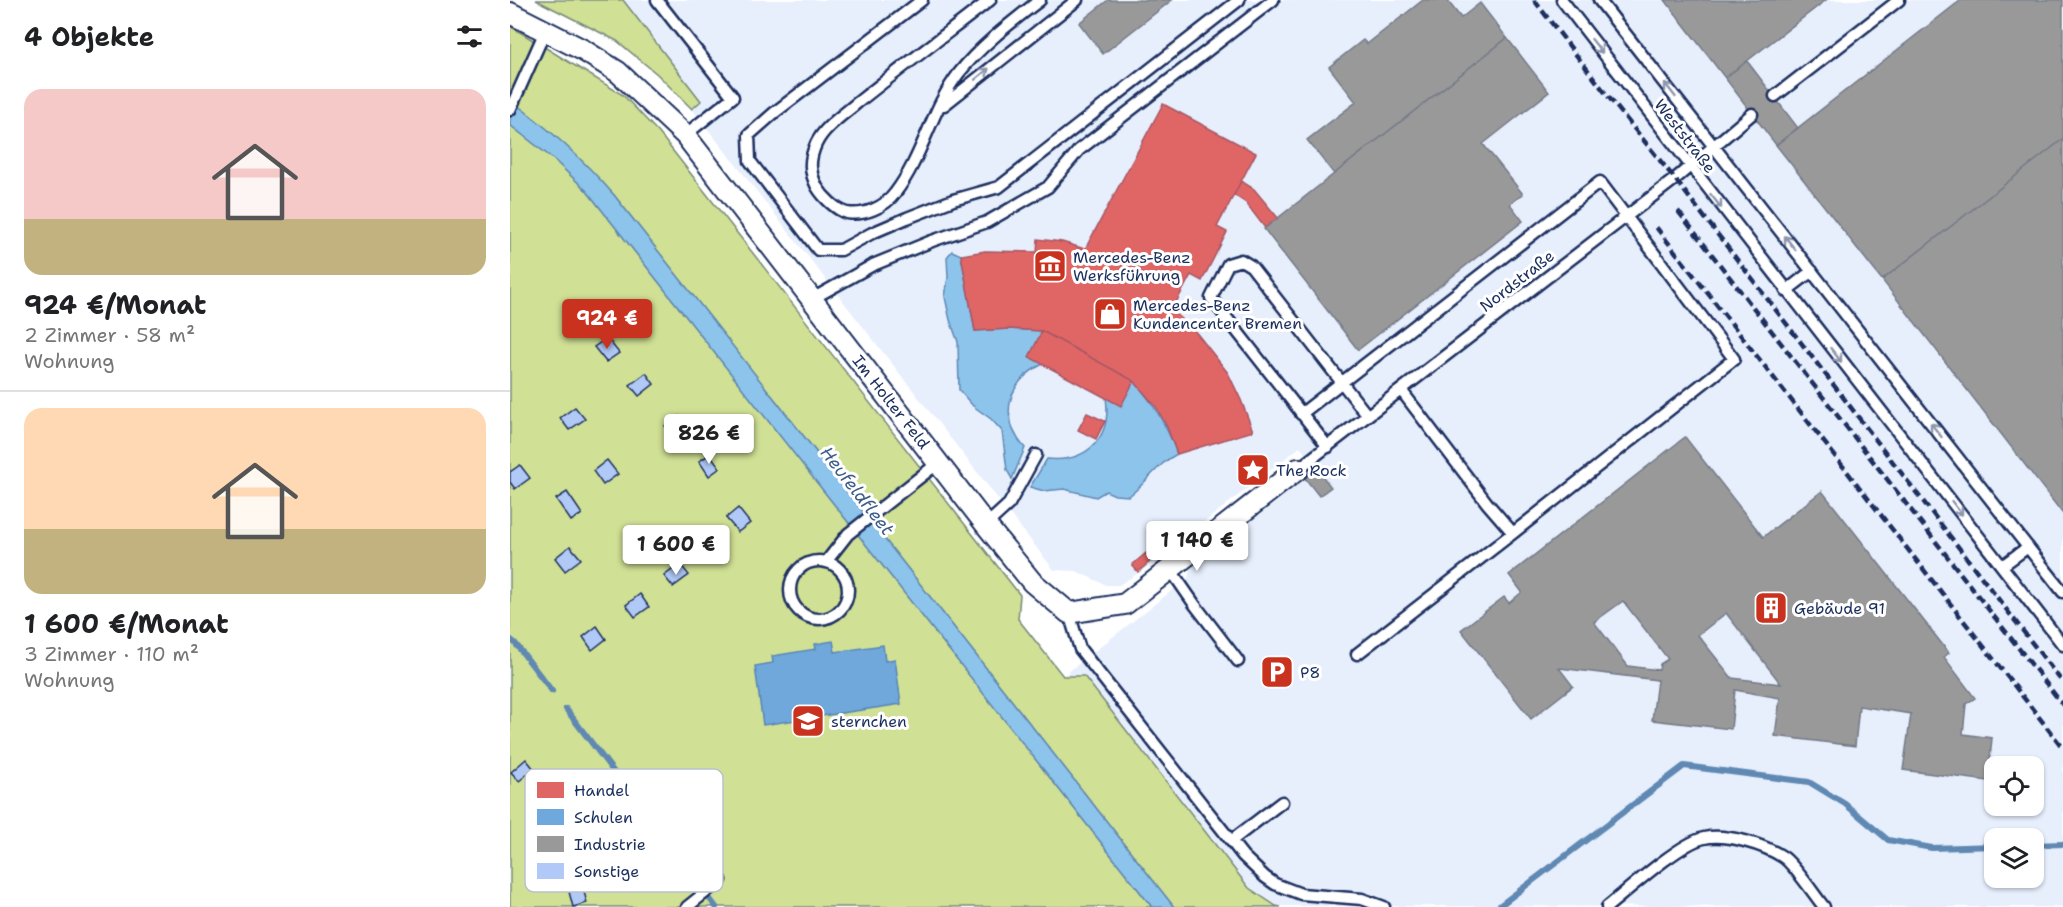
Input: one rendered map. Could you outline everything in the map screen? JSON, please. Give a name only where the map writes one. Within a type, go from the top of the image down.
[{"type":"street","name":"Im Holter Feld","points":[[510,13],[546,29],[618,72],[685,135],[986,525],[1032,582],[1069,613]]},
{"type":"street","points":[[1069,613],[1125,604],[1298,470]]},
{"type":"lane","points":[[657,0],[733,97],[685,135]]},
{"type":"lane","points":[[922,0],[774,113],[749,135],[750,161],[818,250],[842,250],[872,233],[907,218],[953,200],[999,187],[1239,0]]},
{"type":"lane","points":[[990,0],[876,88],[819,137],[810,158],[812,176],[821,194],[841,211],[856,214],[870,212],[894,195],[910,168],[936,111],[959,73],[984,46],[1040,0]]},
{"type":"lane","points":[[936,111],[1077,0]]},
{"type":"lane","points":[[812,299],[873,265],[987,222],[1048,188],[1079,150],[1273,0]]},
{"type":"lane","name":"Weststraße","points":[[1562,0],[2063,645]]},
{"type":"lane","name":"Weststraße","points":[[1599,0],[2063,592]]},
{"type":"lane","points":[[1775,96],[1899,0]]},
{"type":"lane","points":[[510,110],[546,29]]},
{"type":"lane","name":"Nordstraße","points":[[1298,470],[1690,167],[1752,114]]},
{"type":"lane","points":[[1301,414],[1600,182],[1734,359],[1357,654]]},
{"type":"lane","points":[[1328,447],[1211,298],[1228,264],[1241,260],[1251,266],[1367,415]]},
{"type":"lane","points":[[1786,291],[1812,271]]},
{"type":"lane","points":[[1401,390],[1487,503],[1513,533]]},
{"type":"lane","points":[[986,525],[1009,504],[1036,455]]},
{"type":"lane","points":[[826,562],[848,534],[938,463]]},
{"type":"lane","points":[[2002,566],[2028,547]]},
{"type":"lane","points":[[816,561],[826,562],[842,572],[848,590],[847,599],[843,608],[835,615],[817,620],[807,618],[793,605],[790,586],[798,569],[816,561]]},
{"type":"lane","points":[[1170,569],[1195,606],[1238,661]]},
{"type":"lane","points":[[1069,613],[1080,649],[1231,841],[1265,877],[1275,884],[1301,894],[1362,899],[1384,907]]},
{"type":"lane","points":[[1231,841],[1282,802]]},
{"type":"lane","points":[[1607,907],[1676,853],[1703,838],[1716,837],[1753,843],[1785,858],[1824,907]]},
{"type":"lane","points":[[691,904],[705,892]]},
{"type":"shaded area","points":[[623,0],[2063,0],[2063,907],[1276,906],[1249,888],[1063,676],[1188,578],[1190,569],[1318,469],[1300,447],[1142,571],[1119,585],[1106,585],[1076,571],[1054,570],[692,109],[701,101]]},
{"type":"green space","points":[[536,0],[623,0],[701,101],[692,109],[657,74],[617,41]]},
{"type":"green space","points":[[510,26],[623,95],[659,133],[1020,595],[1018,619],[1063,676],[1084,676],[1249,888],[1281,907],[1174,907],[614,195],[565,144],[510,100]]},
{"type":"green space","points":[[510,125],[552,158],[586,190],[1152,907],[510,907]]},
{"type":"water","points":[[510,100],[565,144],[614,195],[1174,907],[1152,907],[586,190],[552,158],[510,125]]},
{"type":"water","points":[[952,251],[961,255],[975,331],[1009,329],[1042,331],[1043,364],[1021,380],[1010,401],[1011,424],[1025,448],[1012,479],[1007,470],[1002,431],[991,419],[973,406],[959,390],[958,342],[945,297],[948,277],[947,257]]},
{"type":"water","points":[[1134,381],[1159,415],[1177,454],[1129,496],[1115,495],[1106,491],[1096,497],[1064,489],[1044,491],[1030,487],[1047,459],[1074,457],[1094,445],[1105,425],[1106,398],[1117,387]]},
{"type":"building: Handel","points":[[1163,104],[1256,153],[1217,227],[1227,232],[1202,281],[1191,275],[1172,310],[1195,331],[1228,373],[1253,431],[1177,454],[1167,427],[1156,407],[1134,381],[1042,331],[1009,329],[975,331],[961,255],[985,251],[1037,252],[1038,239],[1062,242],[1085,249]]},
{"type":"building: Handel","points":[[1241,181],[1254,189],[1278,218],[1265,228],[1246,203],[1234,195]]},
{"type":"building: Handel","points":[[1042,331],[1134,381],[1121,406],[1029,357]]},
{"type":"building: Handel","points":[[1087,413],[1105,421],[1096,439],[1078,430]]},
{"type":"building: Handel","points":[[1146,553],[1152,560],[1138,572],[1132,565]]},
{"type":"building: Schulen","points":[[833,641],[835,652],[883,645],[885,661],[895,659],[901,704],[763,725],[755,666],[773,663],[772,656],[816,649],[815,644]]},
{"type":"building: Industrie","points":[[1108,0],[1172,0],[1103,54],[1079,23]]},
{"type":"building: Industrie","points":[[1423,0],[1447,0],[1461,18],[1480,3],[1507,38],[1334,174],[1307,140],[1356,102],[1329,67],[1363,40],[1367,44]]},
{"type":"building: Industrie","points":[[1665,0],[1826,0],[1725,78]]},
{"type":"building: Industrie","points":[[1961,0],[2063,0],[2063,139],[1882,280],[1776,145]]},
{"type":"building: Industrie","points":[[1507,38],[1549,92],[1483,144],[1523,194],[1510,204],[1523,221],[1358,350],[1264,229]]},
{"type":"building: Industrie","points":[[1747,61],[1798,128],[1776,145],[1725,78]]},
{"type":"building: Industrie","points":[[2063,139],[2063,514],[1882,280]]},
{"type":"building: Industrie","name":"Gebäude 91","points":[[1685,437],[1763,537],[1822,491],[1949,653],[1944,657],[1975,698],[1966,704],[1963,734],[1992,738],[1990,756],[1984,756],[1984,780],[1903,770],[1911,714],[1859,706],[1855,746],[1775,736],[1780,698],[1735,690],[1731,729],[1652,720],[1657,680],[1559,668],[1573,686],[1531,719],[1461,630],[1504,597],[1509,603],[1522,592],[1509,575]],"holes":[[[1623,601],[1668,659],[1660,664],[1659,670],[1628,666],[1594,622]],[[1726,613],[1781,684],[1732,678],[1698,635]]]},
{"type":"building: Industrie","points":[[1316,468],[1331,487],[1319,496],[1304,477]]},
{"type":"building: Sonstige","points":[[607,338],[619,353],[606,362],[594,347]]},
{"type":"building: Sonstige","points":[[646,373],[654,384],[639,396],[630,385]]},
{"type":"building: Sonstige","points":[[575,407],[585,419],[569,430],[560,418]]},
{"type":"building: Sonstige","points":[[679,416],[689,429],[675,439],[665,426]]},
{"type":"building: Sonstige","points":[[710,454],[720,468],[709,476],[699,461]]},
{"type":"building: Sonstige","points":[[607,460],[618,474],[603,485],[593,471]]},
{"type":"building: Sonstige","points":[[520,465],[530,478],[515,489],[510,482],[510,472]]},
{"type":"building: Sonstige","points":[[567,492],[582,514],[571,521],[556,499]]},
{"type":"building: Sonstige","points":[[738,508],[750,523],[738,532],[726,518]]},
{"type":"building: Sonstige","points":[[702,529],[713,544],[702,553],[691,537]]},
{"type":"building: Sonstige","points":[[570,546],[581,559],[565,571],[555,558]]},
{"type":"building: Sonstige","points":[[680,564],[689,575],[673,587],[664,576]]},
{"type":"building: Sonstige","points":[[640,594],[649,607],[635,617],[626,605]]},
{"type":"building: Sonstige","points":[[597,626],[606,639],[592,650],[583,637]]},
{"type":"building: Sonstige","points":[[526,759],[534,769],[525,769],[525,776],[519,781],[511,772]]},
{"type":"building: Sonstige","points":[[569,892],[584,892],[587,903],[573,907]]},
{"type":"waterway","points":[[510,639],[552,691]]},
{"type":"waterway","points":[[566,709],[611,769]]},
{"type":"waterway","points":[[1498,907],[1684,766],[1809,782],[1845,804],[1888,840],[1932,848],[1984,846]]},
{"type":"waterway","points":[[2044,845],[2063,844]]},
{"type":"waterway","points":[[705,892],[716,907]]},
{"type":"railway","points":[[1534,0],[1675,179],[2063,683]]},
{"type":"railway","points":[[1678,211],[2063,705]]},
{"type":"railway","points":[[1656,227],[2063,748]]},
{"type":"place","name":"Mercedes-Benz Werksführung","points":[[1050,266]]},
{"type":"place","name":"Mercedes-Benz Kundencenter Bremen","points":[[1110,314]]},
{"type":"place","name":"The Rock","points":[[1253,470]]},
{"type":"place","name":"Gebäude 91","points":[[1771,608]]},
{"type":"place","name":"P8","points":[[1277,672]]},
{"type":"place","name":"sternchen","points":[[808,721]]},
{"type":"water label","name":"Heufeldfleet","points":[[857,491]]}]
